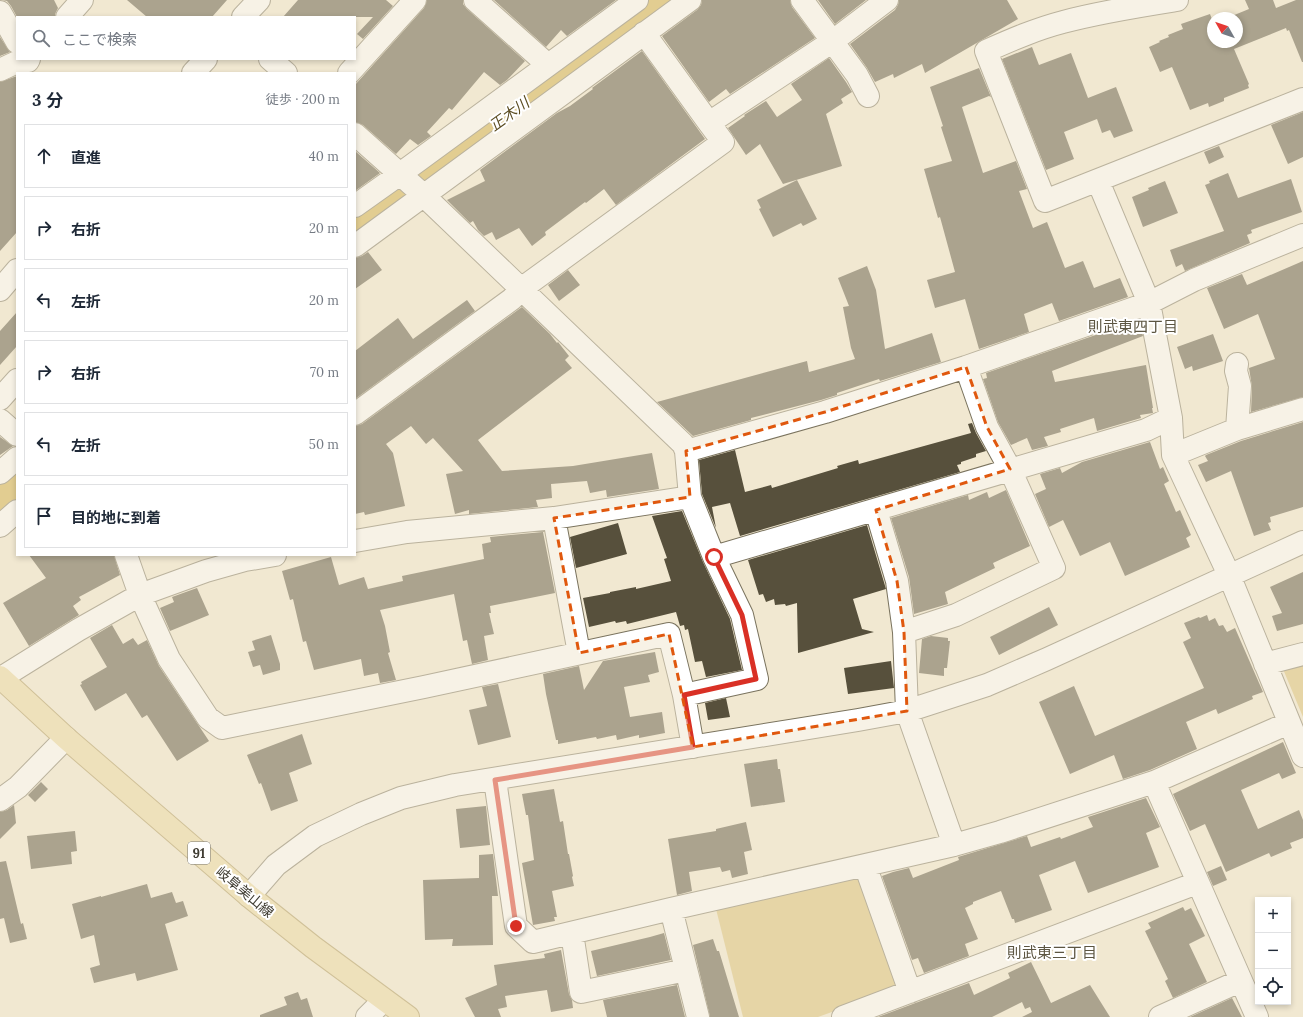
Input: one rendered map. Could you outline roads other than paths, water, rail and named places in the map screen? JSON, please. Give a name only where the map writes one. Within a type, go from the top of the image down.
[{"type":"main road","name":"岐阜美山線","points":[[1,678],[66,738],[248,896],[313,948],[408,1017]]},
{"type":"street","points":[[68,16],[82,0]]},
{"type":"street","points":[[244,16],[259,0]]},
{"type":"street","points":[[350,72],[415,0]]},
{"type":"street","points":[[475,0],[548,66]]},
{"type":"street","points":[[356,245],[422,194],[690,0]]},
{"type":"street","points":[[802,0],[857,75],[868,96]]},
{"type":"street","points":[[709,123],[832,41],[887,0]]},
{"type":"street","points":[[1177,0],[1095,14],[1062,22],[1029,32],[986,51],[1045,201],[1303,99]]},
{"type":"street","points":[[356,205],[402,176],[548,66],[627,3]]},
{"type":"street","points":[[0,12],[16,40]]},
{"type":"street","points":[[356,413],[512,299],[521,289],[723,142],[644,33]]},
{"type":"street","points":[[194,72],[205,60]]},
{"type":"street","points":[[271,60],[285,72]]},
{"type":"street","points":[[0,70],[17,62],[30,63]]},
{"type":"street","points":[[356,135],[422,194],[683,444],[686,451],[690,497],[714,557],[742,615],[756,679],[684,695]]},
{"type":"street","points":[[1098,181],[1149,303],[1171,418],[1173,455],[1229,575],[1303,756]]},
{"type":"street","points":[[686,451],[825,412],[966,367],[1149,303],[1194,280],[1303,235]]},
{"type":"street","points":[[0,290],[16,271]]},
{"type":"street","points":[[1238,364],[1236,371],[1240,386],[1238,429]]},
{"type":"street","points":[[904,632],[956,615],[1054,568],[1010,469],[988,427],[966,367]]},
{"type":"street","points":[[0,399],[16,381]]},
{"type":"street","points":[[1173,455],[1238,429],[1303,409]]},
{"type":"street","points":[[714,557],[1146,430],[1171,418]]},
{"type":"street","points":[[0,420],[16,434]]},
{"type":"street","points":[[0,472],[16,459]]},
{"type":"street","points":[[356,541],[407,532],[554,518],[690,497]]},
{"type":"street","points":[[876,510],[897,581],[904,632],[907,711],[954,844]]},
{"type":"street","points":[[0,526],[16,512]]},
{"type":"street","points":[[554,518],[579,653]]},
{"type":"street","points":[[248,896],[280,862],[315,836],[361,814],[401,798],[455,785],[495,780],[907,711],[987,685],[1034,665],[1303,542]]},
{"type":"street","points":[[126,556],[140,595],[169,659],[208,718],[222,728],[424,687],[670,634],[684,695],[693,747]]},
{"type":"street","points":[[1,678],[78,630],[140,595],[244,558],[265,556]]},
{"type":"street","points":[[1265,664],[1303,654]]},
{"type":"street","points":[[495,780],[516,926],[533,942],[1000,832],[1154,782],[1289,723]]},
{"type":"street","points":[[0,800],[18,787],[66,738]]},
{"type":"street","points":[[1154,782],[1257,1017]]},
{"type":"street","points":[[865,865],[910,992]]},
{"type":"street","points":[[843,1017],[1197,882]]},
{"type":"street","points":[[672,909],[698,1017]]},
{"type":"street","points":[[572,933],[581,992],[686,970]]},
{"type":"street","points":[[1160,1017],[1240,981]]},
{"type":"street","points":[[367,1017],[384,1000]]},
{"type":"waterway","name":"正木川","points":[[356,227],[664,0]]},
{"type":"waterway","name":"正木川","points":[[0,495],[16,482]]},
{"type":"district","name":"則武東四丁目","points":[[1133,326]]},
{"type":"district","name":"則武東三丁目","points":[[1052,952]]}]
